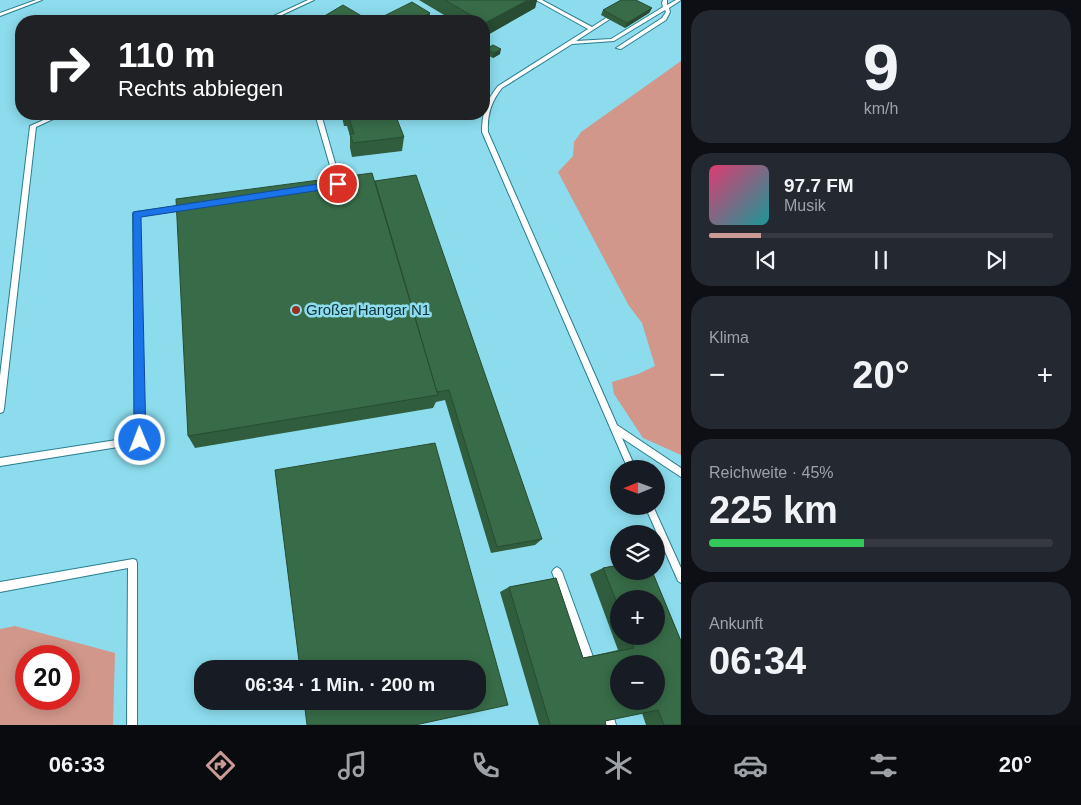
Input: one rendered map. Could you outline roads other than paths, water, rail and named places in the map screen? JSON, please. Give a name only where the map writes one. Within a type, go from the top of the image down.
[{"type":"lane","points":[[0,15],[40,0]]},
{"type":"lane","points":[[278,15],[312,0]]},
{"type":"lane","points":[[538,0],[592,29]]},
{"type":"lane","points":[[619,48],[664,19],[668,12],[665,0]]},
{"type":"lane","points":[[571,43],[612,40],[678,0]]},
{"type":"lane","points":[[490,94],[608,19]]},
{"type":"lane","points":[[0,409],[33,126],[47,120]]},
{"type":"lane","points":[[320,120],[338,184],[328,186]]},
{"type":"lane","points":[[484,120],[485,132],[628,460]]},
{"type":"lane","points":[[0,462],[140,440],[136,214],[194,206]]},
{"type":"lane","points":[[614,427],[681,473]]},
{"type":"lane","points":[[653,515],[681,578]]},
{"type":"lane","points":[[0,587],[133,563],[132,725]]},
{"type":"lane","points":[[558,572],[588,657]]},
{"type":"place","name":"Großer Hangar N1","points":[[296,310]]}]
